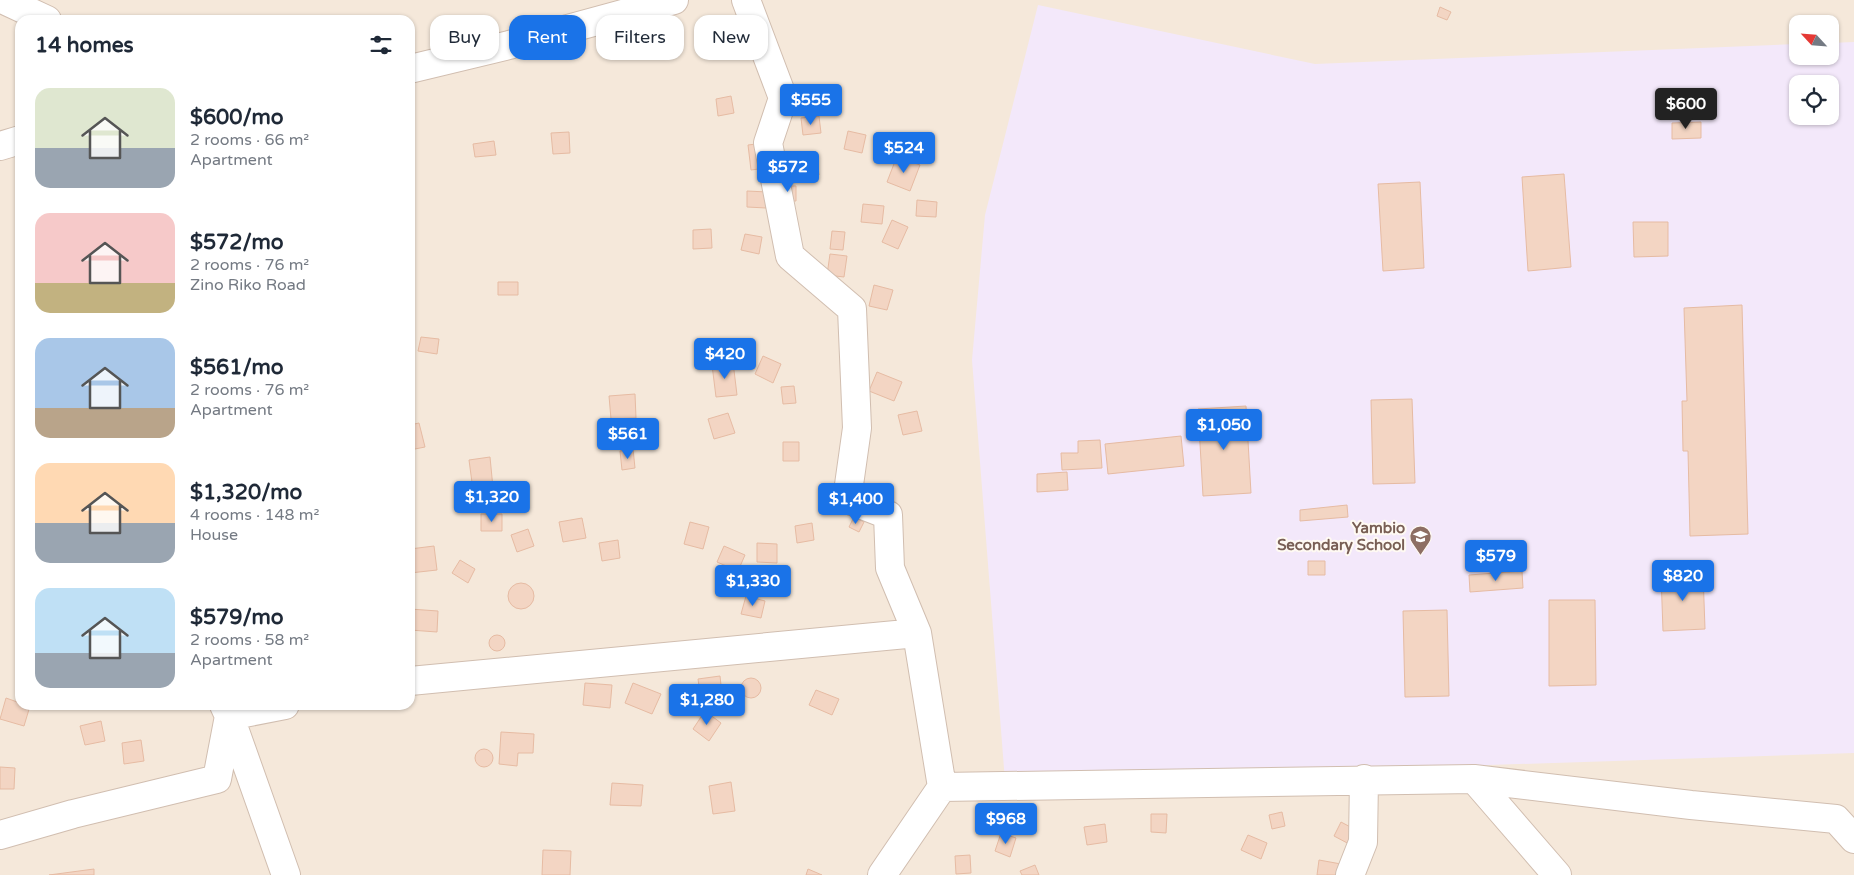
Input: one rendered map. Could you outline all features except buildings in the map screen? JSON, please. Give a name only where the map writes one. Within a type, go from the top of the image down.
[{"type":"street","points":[[4,0],[36,15]]},
{"type":"street","points":[[415,68],[509,45],[674,0]]},
{"type":"street","points":[[746,0],[782,98],[768,143],[790,256],[852,309],[857,428],[847,499],[888,515],[890,568],[917,632],[942,787],[882,875]]},
{"type":"street","points":[[0,146],[15,142]]},
{"type":"street","points":[[415,681],[917,632]]},
{"type":"street","points":[[0,835],[73,814],[217,779],[227,710]]},
{"type":"street","points":[[227,710],[286,875]]},
{"type":"street","points":[[942,787],[1364,779],[1474,779],[1691,805],[1836,819],[1854,839]]},
{"type":"street","points":[[1350,875],[1363,842],[1364,779]]},
{"type":"street","points":[[1474,779],[1557,875]]},
{"type":"shaded area","points":[[0,0],[1854,0],[1854,875],[0,875]]},
{"type":"shaded area","name":"Yambio Secondary School","points":[[1038,5],[1315,64],[1789,44],[1789,65],[1839,65],[1839,43],[1854,42],[1854,753],[1005,781],[972,360],[985,215]]},
{"type":"place","name":"Yambio Secondary School","points":[[1421,556]]}]
